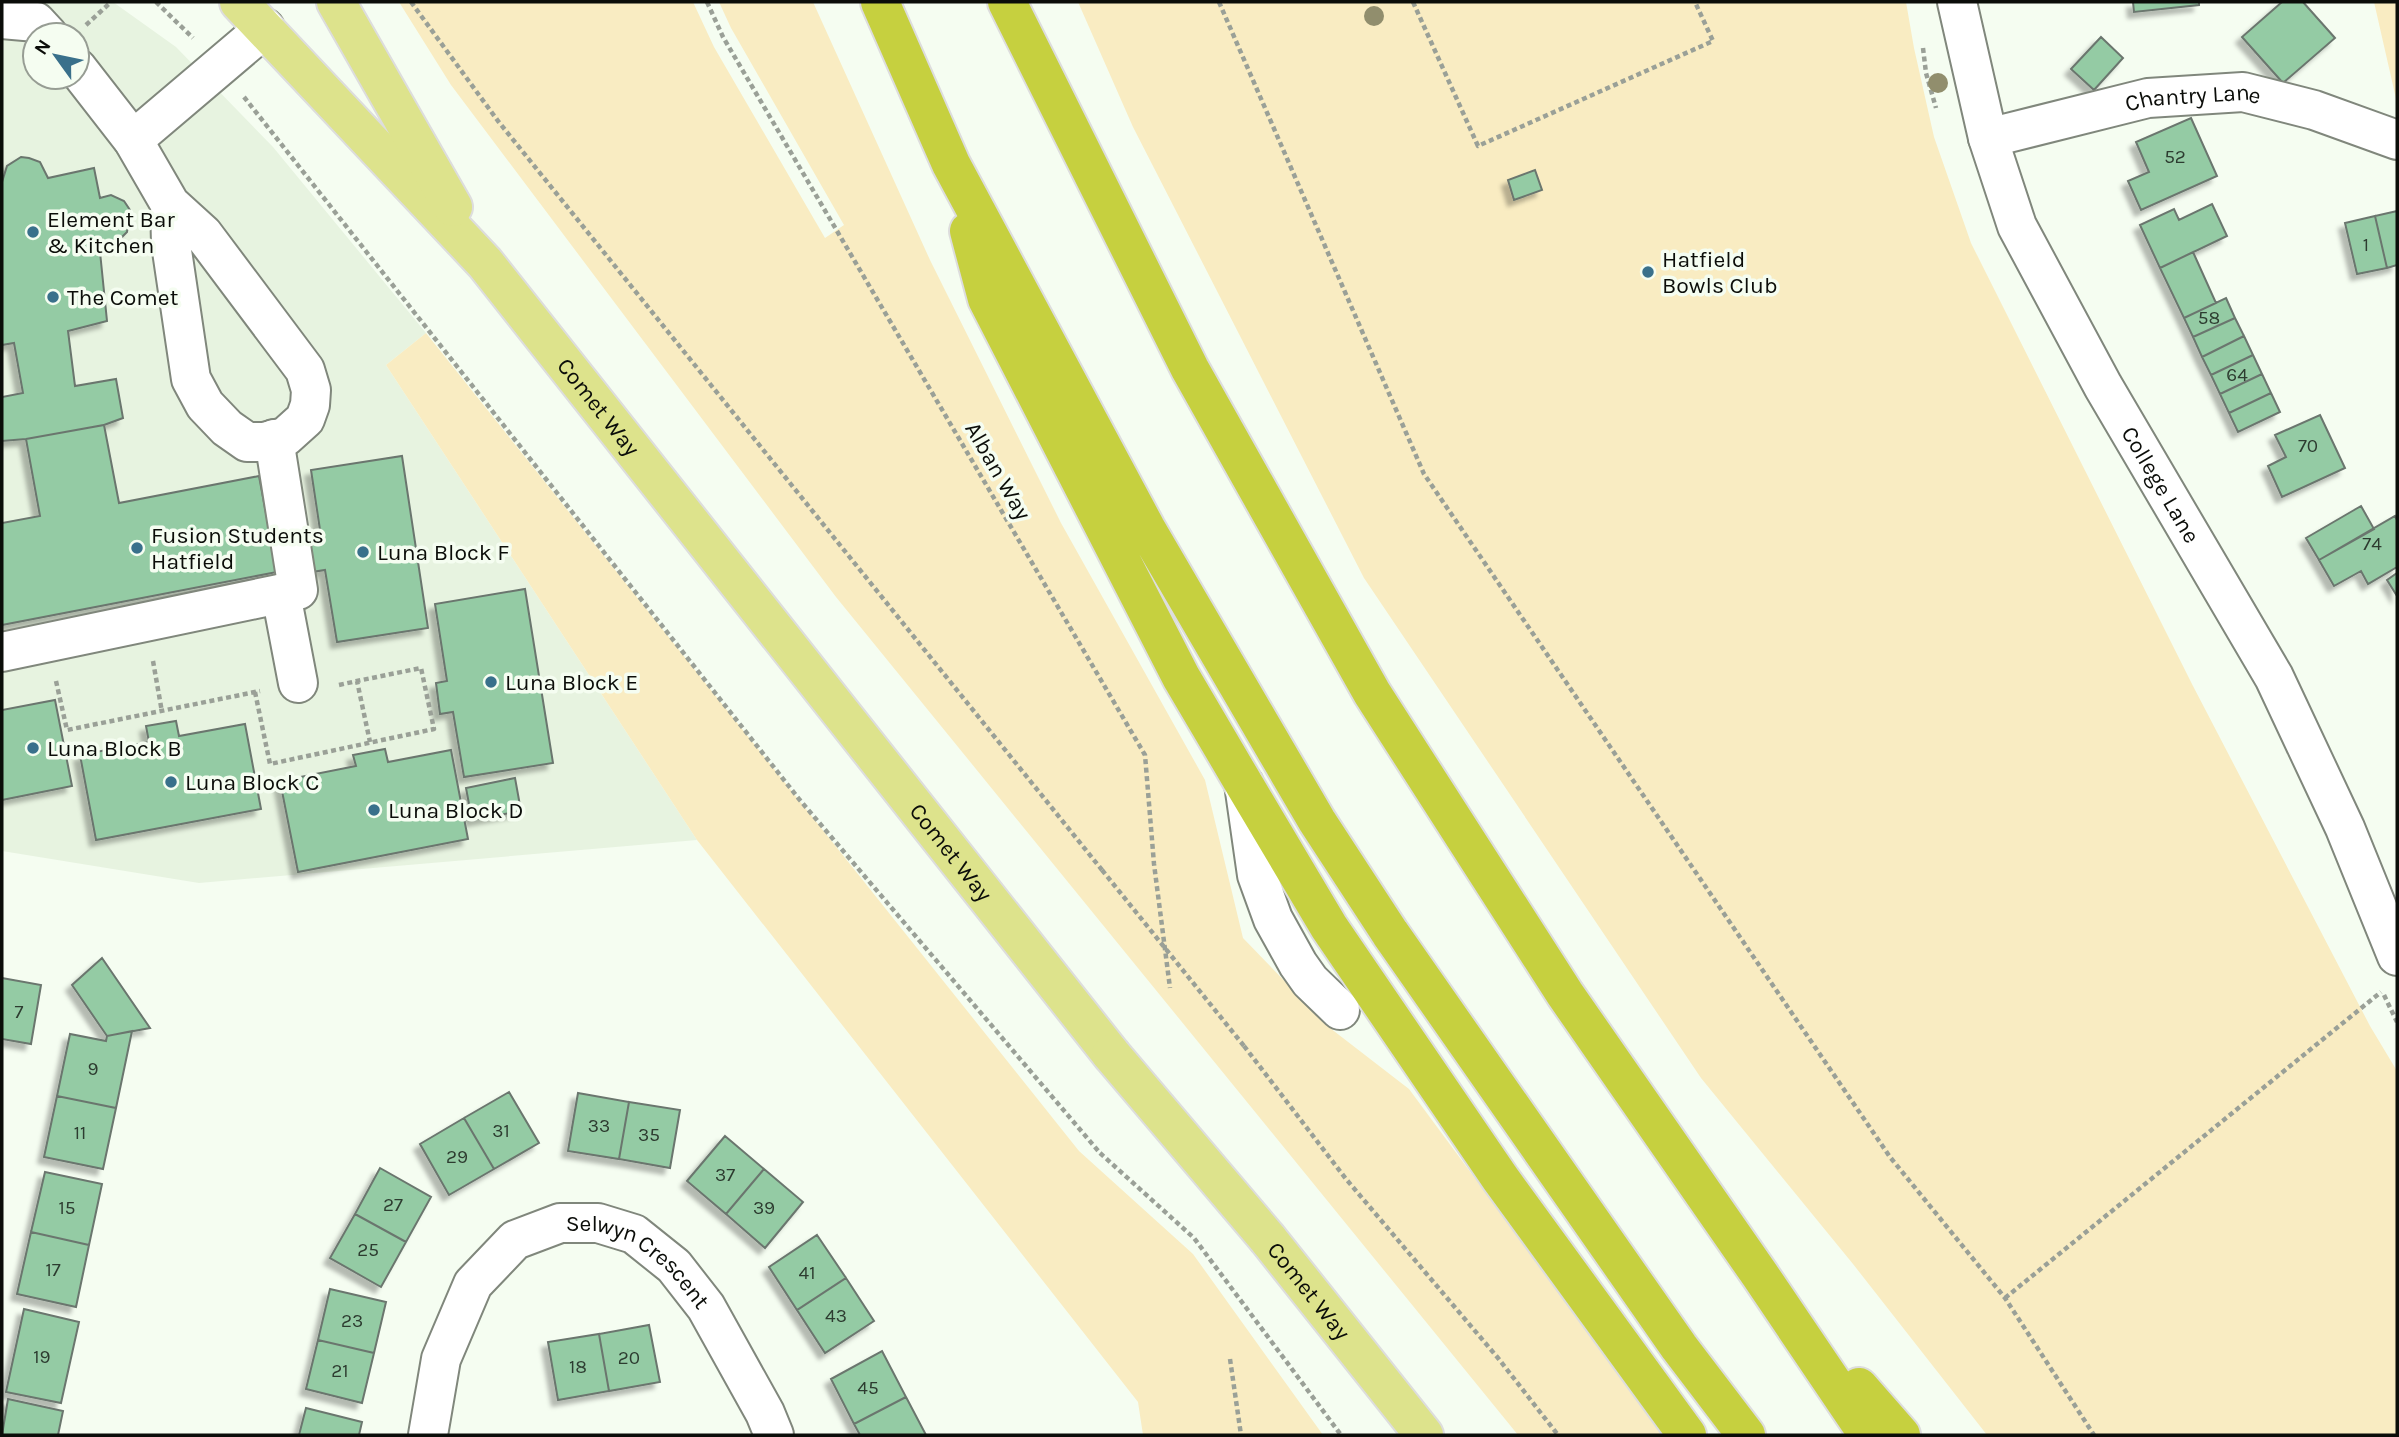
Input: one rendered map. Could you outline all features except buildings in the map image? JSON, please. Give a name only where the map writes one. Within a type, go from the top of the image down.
[{"type":"highway","points":[[880,2],[951,164],[1146,528],[1317,821],[1437,1000],[1679,1347],[1746,1435]]},
{"type":"highway","points":[[1007,2],[1190,369],[1372,693],[1565,994],[1868,1435]]},
{"type":"highway","points":[[951,164],[988,299],[1181,677],[1329,927],[1500,1178],[1687,1435]]},
{"type":"highway","points":[[1760,1275],[1900,1435]]},
{"type":"main road","name":"Comet Way","points":[[336,2],[485,263]]},
{"type":"main road","name":"Comet Way","points":[[252,15],[485,263],[1111,1054],[1268,1239],[1424,1435]]},
{"type":"street","name":"College Lane","points":[[1957,2],[1988,138],[2017,226],[2103,386],[2274,677],[2346,828],[2397,956]]},
{"type":"street","points":[[133,140],[220,67],[252,15]]},
{"type":"street","points":[[2,19],[25,21]]},
{"type":"street","points":[[91,86],[133,140],[170,204],[203,234],[305,370],[311,390],[310,405],[305,419],[285,437],[264,442],[247,442],[227,428],[205,405],[191,379],[171,244],[170,204]]},
{"type":"street","name":"Chantry Lane","points":[[1988,138],[2148,98],[2243,92],[2314,110],[2397,140]]},
{"type":"street","points":[[2,652],[298,590],[274,439]]},
{"type":"street","points":[[281,594],[298,683]]},
{"type":"street","points":[[1244,784],[1257,875],[1273,919],[1310,981],[1340,1010]]},
{"type":"street","name":"Selwyn Crescent","points":[[428,1435],[442,1359],[473,1284],[515,1240],[560,1223],[598,1223],[634,1234],[674,1266],[706,1307],[765,1413],[774,1435]]},
{"type":"path","points":[[82,21],[111,2]]},
{"type":"path","points":[[156,2],[176,19],[220,67],[799,799],[1100,1153],[1194,1238],[1341,1435]]},
{"type":"path","points":[[411,2],[498,121],[1244,1046],[1346,1179],[1498,1358],[1558,1435]]},
{"type":"path","name":"Alban Way","points":[[707,2],[723,37],[1145,755],[1154,864],[1170,988]]},
{"type":"path","points":[[1219,2],[1424,474],[1890,1157],[2005,1298],[2094,1435]]},
{"type":"path","points":[[1413,2],[1478,146],[1713,41],[1695,2]]},
{"type":"path","points":[[146,622],[162,712]]},
{"type":"path","points":[[47,642],[67,730],[298,683],[315,690],[421,668],[434,729],[270,764],[255,692]]},
{"type":"path","points":[[357,681],[370,742]]},
{"type":"path","points":[[2005,1298],[2382,992]]},
{"type":"path","points":[[1230,1359],[1241,1435]]},
{"type":"shaded area","points":[[2,2],[113,2],[176,47],[273,147],[426,333],[386,365],[697,840],[199,883],[2,851]]},
{"type":"shaded area","points":[[399,2],[693,2],[714,47],[825,238],[844,225],[731,28],[719,2],[813,2],[930,260],[1061,523],[1205,780],[1243,938],[1330,1028],[1409,1089],[1665,1435],[1518,1435],[836,597],[451,85]]},
{"type":"shaded area","points":[[1078,2],[1906,2],[1934,137],[1971,243],[2193,686],[2370,1026],[2397,1071],[2397,1435],[1987,1435],[1853,1264],[1701,1078],[1364,578],[1133,127]]},
{"type":"shaded area","points":[[2374,2],[2397,2],[2397,103]]},
{"type":"shaded area","points":[[426,333],[1079,1151],[1193,1254],[1323,1435],[1143,1435],[1138,1402],[697,840],[386,365]]},
{"type":"place","name":"Element Bar & Kitchen","points":[[33,232]]},
{"type":"place","name":"Hatfield Bowls Club","points":[[1648,272]]},
{"type":"place","name":"The Comet","points":[[53,297]]},
{"type":"place","name":"Fusion Students Hatfield","points":[[137,548]]},
{"type":"place","name":"Luna Block F","points":[[363,552]]},
{"type":"place","name":"Luna Block E","points":[[491,682]]},
{"type":"place","name":"Luna Block B","points":[[33,748]]},
{"type":"place","name":"Luna Block C","points":[[171,782]]},
{"type":"place","name":"Luna Block D","points":[[374,810]]}]
